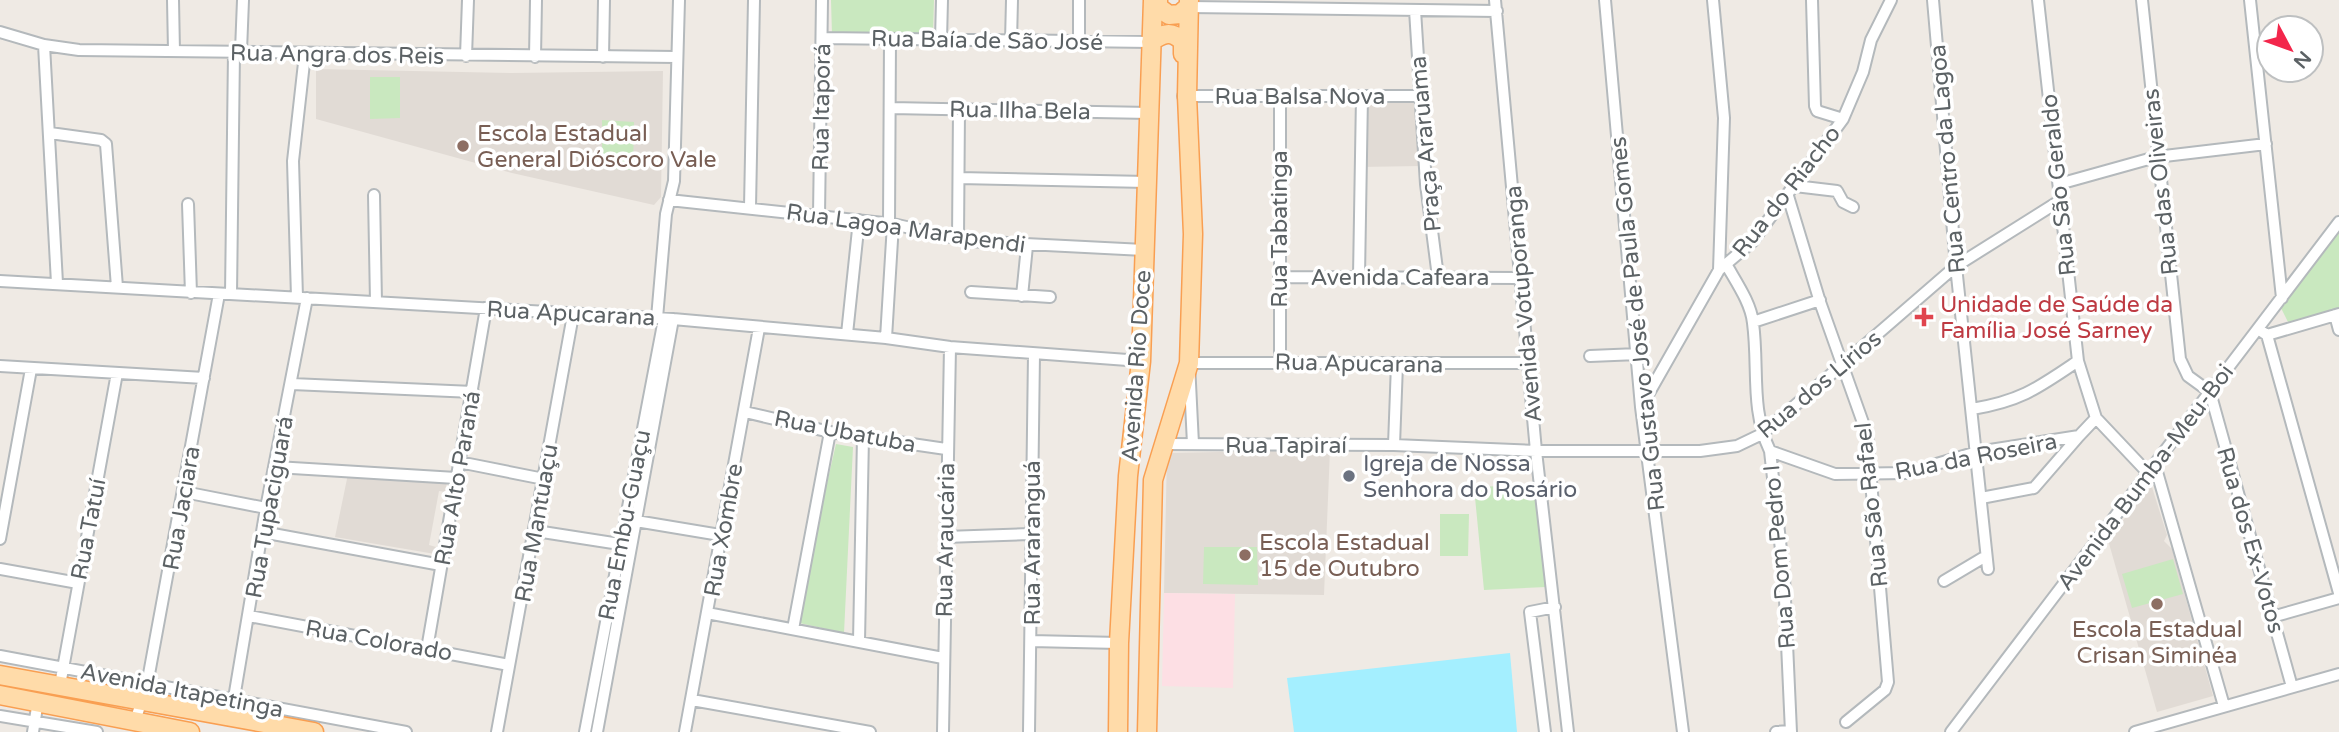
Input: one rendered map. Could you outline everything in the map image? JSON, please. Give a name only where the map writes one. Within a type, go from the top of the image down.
[{"type":"main road","name":"Avenida Rio Doce","points":[[1118,732],[1119,643],[1128,476],[1141,361],[1153,0]]},
{"type":"main road","points":[[1158,0],[1158,7],[1169,15],[1180,14],[1188,3]]},
{"type":"main road","name":"Avenida Rio Doce","points":[[1147,732],[1153,480],[1189,363],[1193,234],[1184,96],[1188,3]]},
{"type":"main road","points":[[1151,42],[1169,33],[1183,42],[1184,96]]},
{"type":"main road","name":"Avenida Itapetinga","points":[[0,675],[62,676],[232,708],[314,732]]},
{"type":"main road","name":"Avenida Itapetinga","points":[[0,695],[38,701],[127,724],[190,732]]},
{"type":"street","points":[[173,0],[174,51]]},
{"type":"street","name":"Rua Jaciara","points":[[127,724],[145,693],[204,378],[225,294],[237,52],[243,0]]},
{"type":"street","points":[[466,56],[468,0]]},
{"type":"street","points":[[535,57],[536,0]]},
{"type":"street","points":[[603,57],[604,0]]},
{"type":"street","name":"Rua Embu-Guaçu","points":[[585,732],[631,520],[665,318],[669,200],[674,181],[679,0]]},
{"type":"street","points":[[750,207],[754,0]]},
{"type":"street","name":"Rua Itaporá","points":[[819,215],[822,0]]},
{"type":"street","points":[[942,0],[942,40]]},
{"type":"street","points":[[1011,41],[1012,0]]},
{"type":"street","points":[[1079,0],[1079,42]]},
{"type":"street","name":"Rua Gustavo José de Paula Gomes","points":[[1605,0],[1641,407],[1683,732]]},
{"type":"street","name":"Rua Dom Pedro I","points":[[1713,0],[1724,118],[1723,267],[1753,322],[1755,397],[1762,434],[1770,451],[1784,577],[1791,731]]},
{"type":"street","points":[[1812,0],[1815,106],[1821,113],[1843,119]]},
{"type":"street","name":"Rua do Riacho","points":[[1641,407],[1723,267],[1742,253],[1765,220],[1788,196],[1843,119],[1863,72],[1871,40],[1891,0]]},
{"type":"street","name":"Rua Centro da Lagoa","points":[[1933,0],[1956,266],[1988,569]]},
{"type":"street","name":"Rua São Geraldo","points":[[2038,0],[2078,361],[2096,418],[2152,469]]},
{"type":"street","name":"Rua das Oliveiras","points":[[2142,0],[2156,157],[2180,359],[2188,376],[2210,392]]},
{"type":"street","points":[[2250,0],[2282,298]]},
{"type":"street","points":[[1188,3],[1415,10],[1496,5]]},
{"type":"street","name":"Avenida Votuporanga","points":[[1496,5],[1536,451],[1569,732]]},
{"type":"street","name":"Praça Araruama","points":[[1415,10],[1418,96],[1437,277]]},
{"type":"street","name":"Rua Angra dos Reis","points":[[0,32],[44,45],[79,50],[676,57]]},
{"type":"street","name":"Rua Baía de São José","points":[[823,38],[1151,42]]},
{"type":"street","points":[[886,338],[891,224],[890,39]]},
{"type":"street","points":[[44,45],[57,283]]},
{"type":"street","name":"Rua Tupaciguará","points":[[232,708],[266,508],[292,384],[302,298],[293,162],[305,54]]},
{"type":"street","name":"Rua Balsa Nova","points":[[1184,96],[1418,96]]},
{"type":"street","name":"Rua Tabatinga","points":[[1280,96],[1280,362]]},
{"type":"street","points":[[1359,276],[1362,96]]},
{"type":"street","name":"Rua Ilha Bela","points":[[891,108],[1150,113]]},
{"type":"street","points":[[958,238],[959,109]]},
{"type":"street","points":[[50,133],[100,140],[107,146],[117,287]]},
{"type":"street","points":[[2059,184],[2156,157],[2266,144]]},
{"type":"street","points":[[960,178],[1147,182]]},
{"type":"street","points":[[1795,186],[1837,191],[1843,202],[1853,206]]},
{"type":"street","points":[[374,195],[376,302]]},
{"type":"street","name":"Rua São Rafael","points":[[1788,196],[1820,300],[1863,418],[1872,476],[1889,675],[1885,690],[1846,722]]},
{"type":"street","name":"Rua Lagoa Marapendi","points":[[669,200],[891,224],[958,238],[1027,246],[1144,250]]},
{"type":"street","name":"Rua dos Lírios","points":[[1536,451],[1700,451],[1737,446],[1762,434],[1956,266],[2061,200]]},
{"type":"street","points":[[188,204],[191,293]]},
{"type":"street","points":[[846,334],[859,220]]},
{"type":"street","name":"Avenida Bumba-Meu-Boi","points":[[1951,732],[2210,392],[2262,332],[2282,298],[2339,222]]},
{"type":"street","points":[[1022,296],[1027,246]]},
{"type":"street","name":"Avenida Cafeara","points":[[1279,277],[1520,278]]},
{"type":"street","name":"Rua Apucarana","points":[[0,281],[665,318],[886,338],[950,347],[1141,361]]},
{"type":"street","points":[[971,292],[1050,297]]},
{"type":"street","points":[[1753,322],[1820,300]]},
{"type":"street","name":"Rua Alto Paraná","points":[[427,649],[486,308]]},
{"type":"street","name":"Rua Mantuaçu","points":[[497,732],[536,531],[573,314]]},
{"type":"street","points":[[2339,330],[2337,314],[2262,332],[2339,593]]},
{"type":"street","name":"Rua Xombre","points":[[685,732],[759,328]]},
{"type":"street","name":"Rua Araucária","points":[[943,732],[946,449],[950,347]]},
{"type":"street","name":"Rua Araranguá","points":[[1029,732],[1034,354]]},
{"type":"street","points":[[1590,355],[1638,354]]},
{"type":"street","points":[[1972,409],[2009,403],[2026,396],[2078,361]]},
{"type":"street","name":"Rua Apucarana","points":[[1189,363],[1529,363]]},
{"type":"street","name":"Avenida Rio Doce","points":[[1189,363],[1194,444]]},
{"type":"street","points":[[1394,445],[1396,365]]},
{"type":"street","points":[[0,366],[204,378]]},
{"type":"street","points":[[0,539],[31,369]]},
{"type":"street","name":"Rua Tatuí","points":[[62,676],[117,373]]},
{"type":"street","points":[[292,384],[473,392]]},
{"type":"street","name":"Rua dos Ex-Votos","points":[[2210,392],[2292,687]]},
{"type":"street","name":"Rua Ubatuba","points":[[745,412],[830,432],[946,449]]},
{"type":"street","name":"Rua da Roseira","points":[[1770,451],[1835,474],[1872,476],[1906,473],[1977,452],[2079,436],[2096,418]]},
{"type":"street","points":[[793,629],[830,432]]},
{"type":"street","points":[[1981,498],[2034,488],[2079,436]]},
{"type":"street","points":[[859,641],[863,438]]},
{"type":"street","name":"Rua Tapiraí","points":[[1162,444],[1394,445],[1536,451]]},
{"type":"street","points":[[459,462],[544,479]]},
{"type":"street","points":[[276,467],[456,478]]},
{"type":"street","points":[[2152,469],[2224,706]]},
{"type":"street","points":[[184,492],[266,508]]},
{"type":"street","points":[[631,520],[720,535]]},
{"type":"street","points":[[536,531],[626,545]]},
{"type":"street","points":[[262,533],[441,565]]},
{"type":"street","points":[[945,537],[1030,534]]},
{"type":"street","name":"Rua Embu-Guaçu","points":[[597,732],[626,545]]},
{"type":"street","points":[[1944,581],[1986,556]]},
{"type":"street","points":[[0,569],[78,583]]},
{"type":"street","points":[[2272,617],[2339,598]]},
{"type":"street","points":[[1545,732],[1531,612],[1555,607]]},
{"type":"street","points":[[707,613],[943,659]]},
{"type":"street","name":"Rua Colorado","points":[[249,616],[509,665]]},
{"type":"street","points":[[1031,640],[1119,643]]},
{"type":"street","name":"Avenida Itapetinga","points":[[0,656],[62,676]]},
{"type":"street","points":[[2135,732],[2161,728],[2224,706],[2339,674]]},
{"type":"street","points":[[1540,684],[1563,681]]},
{"type":"street","points":[[692,700],[868,732]]},
{"type":"street","points":[[34,727],[38,701]]},
{"type":"street","name":"Avenida Itapetinga","points":[[232,708],[406,732]]},
{"type":"street","points":[[0,716],[34,727],[97,732]]},
{"type":"street","points":[[1776,732],[1791,731]]},
{"type":"shaded area","points":[[316,69],[512,73],[663,71],[661,197],[654,205],[512,173],[316,119]]},
{"type":"shaded area","points":[[1414,96],[1421,166],[1359,167],[1359,97]]},
{"type":"shaded area","name":"Escola Estadual 15 de Outubro","points":[[1330,450],[1324,595],[1164,593],[1167,453]]},
{"type":"shaded area","points":[[348,474],[447,482],[445,492],[439,491],[429,545],[436,547],[435,554],[335,537]]},
{"type":"shaded area","name":"Escola Estadual Crisan Siminéa","points":[[2151,484],[2167,535],[2164,541],[2172,549],[2213,696],[2157,712],[2108,540]]},
{"type":"shaded area","points":[[1164,593],[1235,594],[1233,688],[1162,686]]},
{"type":"green space","points":[[831,0],[934,0],[933,35],[832,35]]},
{"type":"green space","points":[[370,77],[400,77],[400,118],[370,119]]},
{"type":"green space","points":[[602,120],[634,122],[633,170],[602,168]]},
{"type":"green space","points":[[2339,229],[2339,309],[2289,324],[2280,306]]},
{"type":"green space","points":[[836,444],[853,447],[844,633],[795,622]]},
{"type":"green space","points":[[1536,485],[1546,587],[1484,590],[1474,487]]},
{"type":"green space","points":[[1440,514],[1469,514],[1468,556],[1440,556]]},
{"type":"green space","points":[[1204,547],[1257,547],[1258,585],[1203,584]]},
{"type":"green space","points":[[2173,559],[2183,594],[2132,608],[2122,574]]},
{"type":"water","points":[[1510,653],[1517,732],[1294,732],[1287,678]]},
{"type":"place","name":"Escola Estadual General Dióscoro Vale","points":[[463,146]]},
{"type":"place","name":"Unidade de Saúde da Família José Sarney","points":[[1924,317]]},
{"type":"place","name":"Igreja de Nossa Senhora do Rosário","points":[[1349,476]]},
{"type":"place","name":"Escola Estadual 15 de Outubro","points":[[1245,555]]},
{"type":"place","name":"Escola Estadual Crisan Siminéa","points":[[2157,604]]}]
